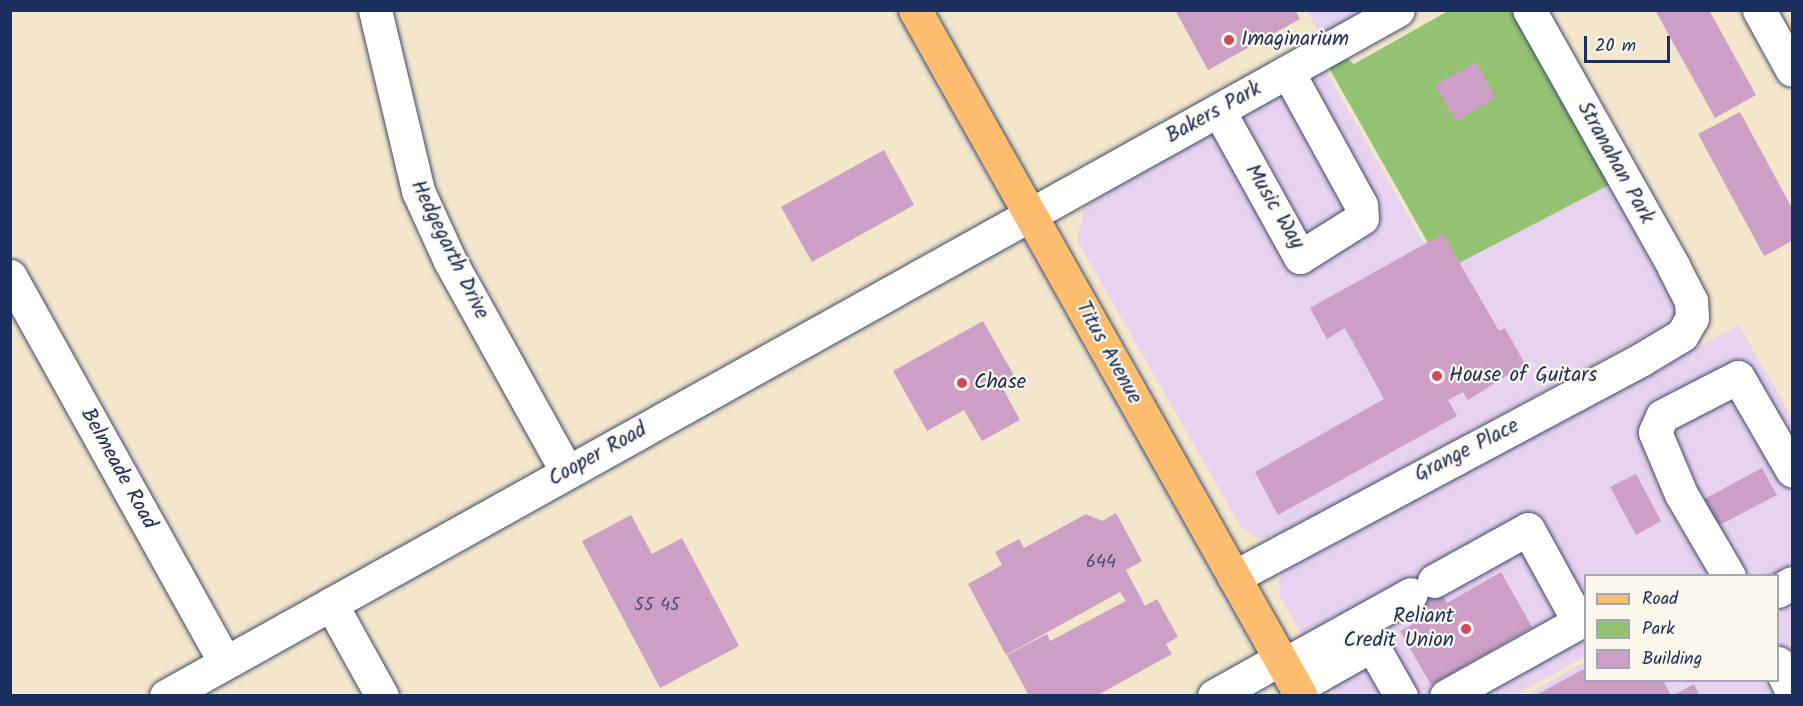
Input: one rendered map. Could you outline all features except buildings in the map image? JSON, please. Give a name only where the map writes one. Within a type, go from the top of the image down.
[{"type":"main road","name":"Titus Avenue","points":[[916,11],[1290,677]]},
{"type":"street","name":"Hedgegarth Drive","points":[[375,10],[418,191],[567,472]]},
{"type":"street","name":"Bakers Park","points":[[1030,215],[1398,10]]},
{"type":"street","name":"Stranahan Park","points":[[1529,10],[1674,267],[1691,301],[1692,318]]},
{"type":"street","points":[[1759,10],[1792,70]]},
{"type":"street","name":"Music Way","points":[[1219,111],[1300,256],[1362,218],[1361,205],[1288,72]]},
{"type":"street","name":"Cooper Road","points":[[166,696],[1030,215]]},
{"type":"street","name":"Belmeade Road","points":[[10,276],[225,662]]},
{"type":"street","name":"Grange Place","points":[[1234,577],[1642,359],[1682,335],[1692,318]]},
{"type":"street","points":[[1728,574],[1676,484],[1655,432],[1662,416],[1738,377],[1792,470]]},
{"type":"street","points":[[1290,677],[1422,587],[1528,529],[1579,622],[1446,696]]},
{"type":"street","points":[[331,604],[382,696]]},
{"type":"street","points":[[1214,696],[1290,677],[1372,645],[1401,696]]},
{"type":"street","points":[[1779,665],[1792,692]]},
{"type":"shaded area","points":[[1307,11],[1367,11],[1321,36]]},
{"type":"shaded area","points":[[1325,69],[1423,242],[1443,234],[1459,262],[1611,184],[1680,307],[1660,328],[1281,534],[1258,539],[1241,527],[1077,240],[1084,209],[1116,187]]},
{"type":"shaded area","points":[[1739,325],[1792,418],[1792,695],[1779,681],[1779,574],[1584,574],[1584,657],[1514,696],[1336,695],[1280,596],[1279,579],[1288,567]]},
{"type":"shaded area","points":[[1584,663],[1584,682],[1765,682],[1772,695],[1524,696]]},
{"type":"green space","points":[[1448,11],[1514,11],[1611,184],[1459,263],[1428,243],[1328,66],[1345,57],[1354,64]]},
{"type":"place","name":"Imaginarium","points":[[1229,40]]},
{"type":"place","name":"House of Guitars","points":[[1437,376]]},
{"type":"place","name":"Chase","points":[[962,383]]},
{"type":"place","name":"Reliant Credit Union","points":[[1466,629]]}]
